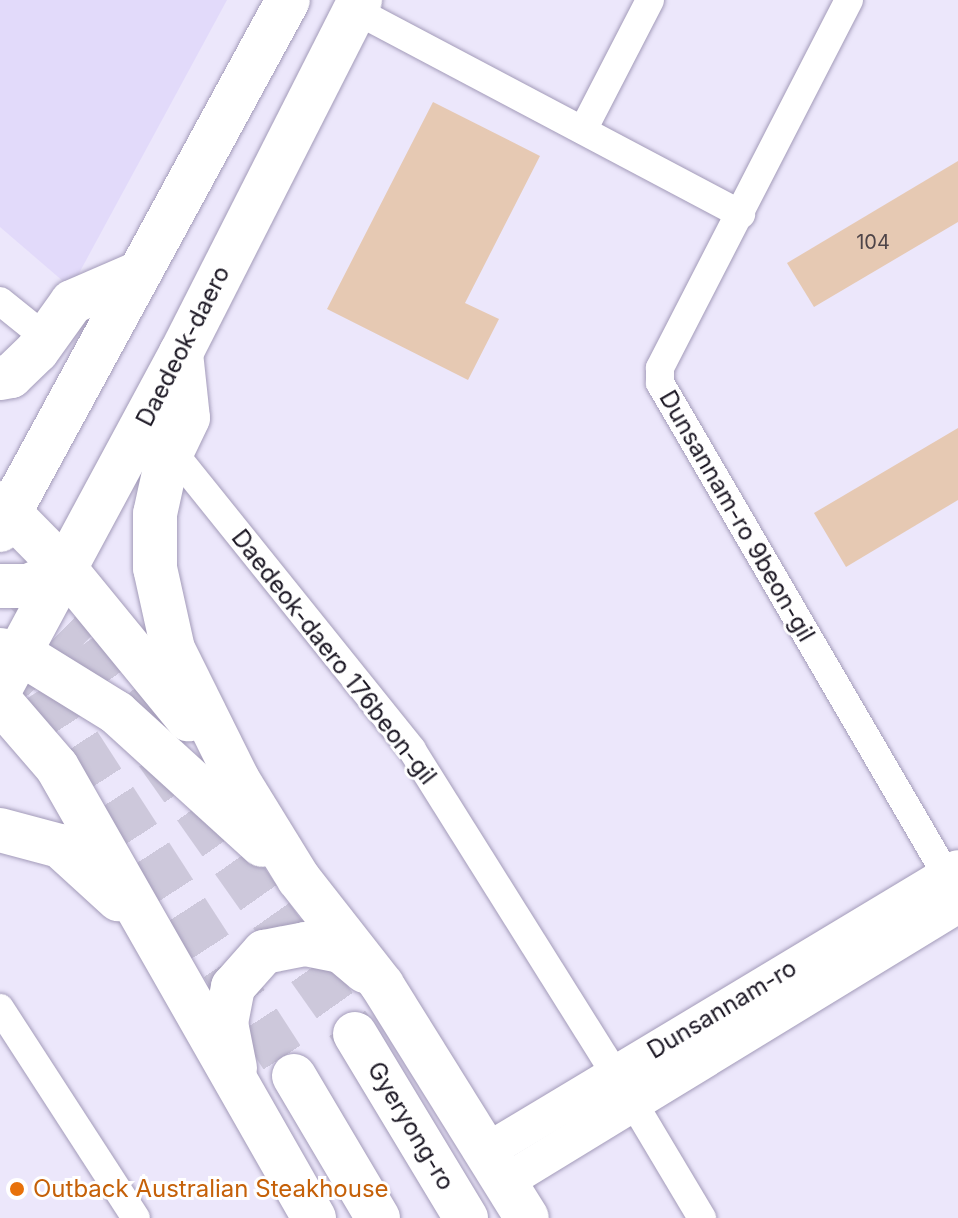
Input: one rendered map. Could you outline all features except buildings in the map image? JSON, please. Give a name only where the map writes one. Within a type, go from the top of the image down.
[{"type":"main road","points":[[238,780],[66,570],[3,514],[288,0]]},
{"type":"main road","name":"Daedeok-daero","points":[[7,664],[66,570],[181,353],[357,5]]},
{"type":"main road","points":[[0,378],[11,376],[46,338],[72,302],[139,273]]},
{"type":"main road","points":[[181,353],[188,418],[172,451],[155,514],[155,568],[173,649],[238,780],[299,879],[382,985],[506,1184]]},
{"type":"main road","points":[[0,586],[28,586],[66,570]]},
{"type":"main road","points":[[7,664],[117,713],[299,879]]},
{"type":"main road","points":[[0,701],[57,767],[240,1096],[314,1218]]},
{"type":"main road","points":[[0,830],[60,846],[149,928]]},
{"type":"main road","points":[[240,1096],[226,1023],[233,987],[264,952],[305,944],[341,951],[382,985]]},
{"type":"main road","name":"Gyeryong-ro","points":[[355,1034],[466,1218]]},
{"type":"main road","points":[[294,1076],[378,1218]]},
{"type":"street","points":[[583,130],[650,0]]},
{"type":"street","name":"Dunsannam-ro 9beon-gil","points":[[849,0],[660,368],[660,383],[955,886]]},
{"type":"street","points":[[357,5],[741,214]]},
{"type":"street","points":[[0,301],[46,338]]},
{"type":"street","name":"Daedeok-daero 176beon-gil","points":[[172,451],[412,750],[615,1073]]},
{"type":"street","name":"Dunsannam-ro","points":[[506,1184],[615,1073],[955,886]]},
{"type":"street","name":"Dunsannam-ro","points":[[506,1184],[634,1104],[955,886]]},
{"type":"street","points":[[0,1008],[136,1218]]},
{"type":"street","points":[[634,1104],[702,1218]]},
{"type":"shaded area","points":[[0,0],[227,0],[71,288],[0,227]]},
{"type":"tunnel","points":[[16,583],[81,646],[355,1034]]},
{"type":"tunnel","points":[[12,651],[43,688],[294,1076]]},
{"type":"place","name":"Outback Australian Steakhouse","points":[[17,1189]]}]
